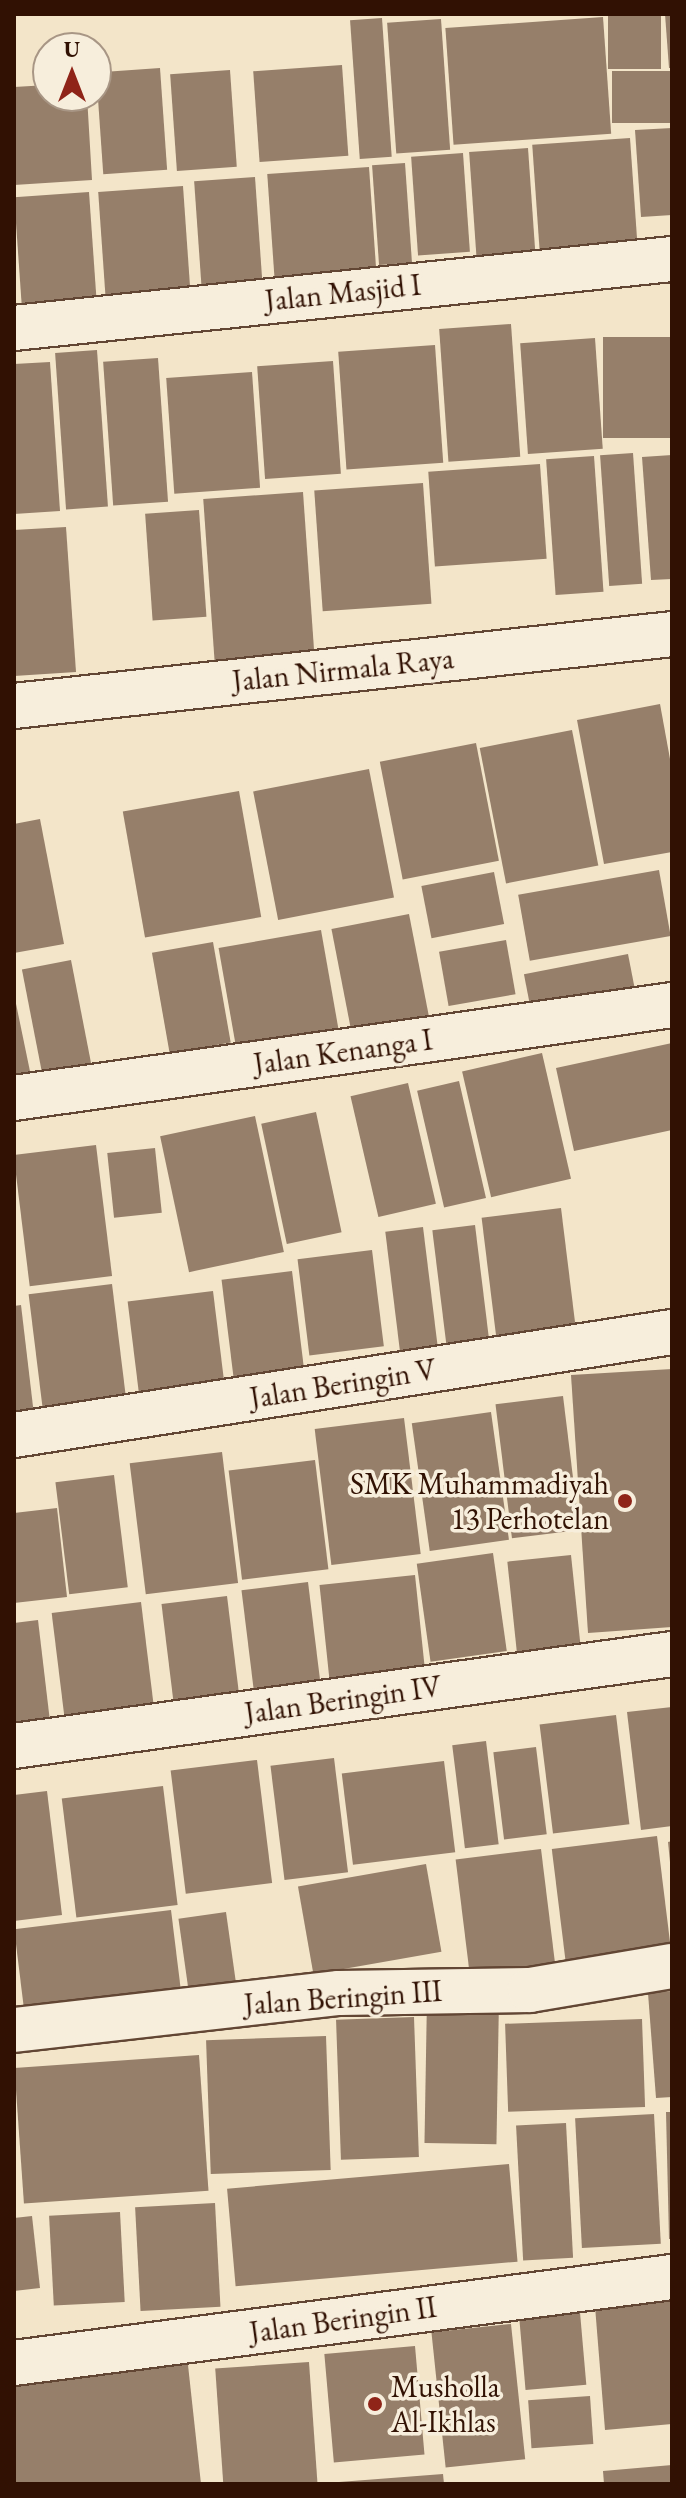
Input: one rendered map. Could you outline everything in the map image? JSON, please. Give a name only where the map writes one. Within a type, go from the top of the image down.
[{"type":"street","name":"Jalan Masjid I","points":[[14,328],[672,259]]},
{"type":"street","name":"Jalan Nirmala Raya","points":[[14,706],[672,634]]},
{"type":"street","name":"Jalan Kenanga I","points":[[14,1098],[672,1005]]},
{"type":"street","name":"Jalan Beringin V","points":[[14,1435],[672,1332]]},
{"type":"street","name":"Jalan Beringin IV","points":[[14,1746],[672,1654]]},
{"type":"street","name":"Jalan Beringin III","points":[[14,2030],[339,1993],[530,1990],[672,1966]]},
{"type":"street","name":"Jalan Beringin II","points":[[14,2363],[672,2277]]},
{"type":"building","points":[[608,14],[661,14],[661,69],[608,69]]},
{"type":"building","points":[[665,14],[672,14],[672,68],[669,68]]},
{"type":"building","points":[[603,17],[611,134],[454,145],[445,28]]},
{"type":"building","points":[[382,18],[392,157],[360,159],[350,20]]},
{"type":"building","points":[[441,19],[450,150],[396,153],[387,23]]},
{"type":"building","points":[[342,65],[348,156],[260,162],[253,71]]},
{"type":"building","points":[[160,68],[167,170],[103,174],[99,112],[112,112],[112,71]]},
{"type":"building","points":[[230,70],[237,167],[177,171],[170,74]]},
{"type":"building","points":[[612,71],[672,71],[672,123],[612,123]]},
{"type":"building","points":[[32,86],[32,112],[88,112],[92,180],[14,185],[14,87]]},
{"type":"building","points":[[672,128],[672,215],[641,217],[635,130]]},
{"type":"building","points":[[630,138],[638,246],[540,253],[532,145]]},
{"type":"building","points":[[528,148],[536,262],[477,266],[469,152]]},
{"type":"building","points":[[463,153],[470,252],[418,255],[411,157]]},
{"type":"building","points":[[405,163],[412,263],[379,265],[372,165]]},
{"type":"building","points":[[369,167],[377,275],[275,282],[267,174]]},
{"type":"building","points":[[255,177],[263,286],[202,290],[194,181]]},
{"type":"building","points":[[183,186],[191,297],[106,303],[98,192]]},
{"type":"building","points":[[89,192],[97,301],[22,306],[14,197]]},
{"type":"building","points":[[511,324],[520,457],[448,462],[439,329]]},
{"type":"building","points":[[603,337],[672,337],[672,438],[603,438]]},
{"type":"building","points":[[595,338],[603,449],[528,454],[520,343]]},
{"type":"building","points":[[435,345],[443,463],[346,469],[338,352]]},
{"type":"building","points":[[97,350],[108,507],[66,510],[55,353]]},
{"type":"building","points":[[158,358],[168,502],[113,505],[103,362]]},
{"type":"building","points":[[333,361],[341,474],[265,479],[257,366]]},
{"type":"building","points":[[50,362],[60,511],[14,514],[14,364]]},
{"type":"building","points":[[252,372],[260,488],[174,494],[166,378]]},
{"type":"building","points":[[633,453],[642,584],[609,586],[600,455]]},
{"type":"building","points":[[672,455],[672,579],[651,580],[642,457]]},
{"type":"building","points":[[594,456],[603,592],[556,595],[546,459]]},
{"type":"building","points":[[540,464],[547,559],[435,567],[428,472]]},
{"type":"building","points":[[423,483],[431,604],[323,611],[314,491]]},
{"type":"building","points":[[303,492],[314,656],[215,663],[203,499]]},
{"type":"building","points":[[199,510],[206,617],[153,621],[145,514]]},
{"type":"building","points":[[66,527],[76,672],[14,676],[14,530]]},
{"type":"building","points":[[660,704],[672,770],[672,852],[604,864],[577,720]]},
{"type":"building","points":[[572,730],[598,865],[506,883],[480,748]]},
{"type":"building","points":[[476,743],[499,861],[403,879],[380,762]]},
{"type":"building","points":[[369,769],[394,898],[278,920],[253,792]]},
{"type":"building","points":[[239,791],[261,917],[145,938],[123,811]]},
{"type":"building","points":[[40,819],[64,944],[14,953],[14,824]]},
{"type":"building","points":[[659,870],[671,936],[530,961],[518,895]]},
{"type":"building","points":[[494,872],[504,924],[431,938],[421,886]]},
{"type":"building","points":[[409,914],[429,1016],[351,1031],[331,929]]},
{"type":"building","points":[[321,930],[339,1029],[236,1048],[219,948]]},
{"type":"building","points":[[506,940],[516,994],[449,1006],[439,952]]},
{"type":"building","points":[[213,942],[231,1042],[170,1053],[152,953]]},
{"type":"building","points":[[628,954],[637,1001],[533,1021],[524,974]]},
{"type":"building","points":[[71,960],[94,1076],[44,1085],[22,970]]},
{"type":"building","points":[[14,994],[32,1081],[14,1084]]},
{"type":"building","points":[[672,1043],[672,1130],[574,1151],[556,1068]]},
{"type":"building","points":[[542,1053],[571,1179],[491,1197],[462,1071]]},
{"type":"building","points":[[459,1081],[486,1198],[444,1208],[417,1091]]},
{"type":"building","points":[[408,1083],[436,1204],[378,1217],[351,1096]]},
{"type":"building","points":[[316,1112],[342,1232],[287,1244],[261,1124]]},
{"type":"building","points":[[255,1116],[284,1252],[189,1272],[160,1136]]},
{"type":"building","points":[[96,1145],[112,1276],[30,1286],[14,1155]]},
{"type":"building","points":[[155,1148],[162,1213],[114,1218],[107,1153]]},
{"type":"building","points":[[561,1208],[577,1338],[498,1348],[482,1218]]},
{"type":"building","points":[[475,1225],[491,1353],[448,1358],[432,1230]]},
{"type":"building","points":[[423,1227],[439,1358],[401,1363],[385,1232]]},
{"type":"building","points":[[372,1250],[384,1346],[309,1355],[298,1259]]},
{"type":"building","points":[[292,1271],[305,1380],[235,1389],[222,1280]]},
{"type":"building","points":[[112,1284],[127,1403],[43,1413],[29,1294]]},
{"type":"building","points":[[213,1291],[225,1387],[139,1398],[128,1301]]},
{"type":"building","points":[[21,1305],[34,1415],[14,1417],[14,1306]]},
{"type":"building","name":"SMK Muhammadiyah 13 Perhotelan","points":[[672,1369],[672,1627],[588,1633],[571,1375]]},
{"type":"building","points":[[563,1396],[579,1530],[512,1538],[496,1404]]},
{"type":"building","points":[[491,1412],[509,1540],[430,1551],[412,1423]]},
{"type":"building","points":[[404,1418],[421,1554],[331,1565],[315,1429]]},
{"type":"building","points":[[222,1452],[238,1583],[146,1594],[130,1463]]},
{"type":"building","points":[[315,1460],[328,1569],[242,1580],[229,1471]]},
{"type":"building","points":[[114,1475],[128,1587],[69,1594],[55,1482]]},
{"type":"building","points":[[57,1508],[67,1597],[14,1603],[14,1513]]},
{"type":"building","points":[[493,1553],[507,1651],[431,1662],[417,1564]]},
{"type":"building","points":[[571,1555],[581,1646],[517,1652],[507,1562]]},
{"type":"building","points":[[415,1575],[425,1672],[330,1682],[320,1585]]},
{"type":"building","points":[[308,1582],[320,1680],[254,1688],[241,1590]]},
{"type":"building","points":[[227,1596],[240,1701],[174,1709],[161,1604]]},
{"type":"building","points":[[141,1602],[155,1714],[65,1725],[52,1613]]},
{"type":"building","points":[[38,1620],[51,1730],[14,1734],[14,1623]]},
{"type":"building","points":[[672,1707],[672,1826],[641,1830],[627,1712]]},
{"type":"building","points":[[616,1715],[629,1824],[553,1834],[540,1724]]},
{"type":"building","points":[[486,1741],[499,1844],[465,1848],[452,1745]]},
{"type":"building","points":[[536,1747],[547,1834],[504,1840],[493,1752]]},
{"type":"building","points":[[334,1758],[348,1872],[284,1880],[270,1766]]},
{"type":"building","points":[[257,1760],[272,1883],[186,1894],[171,1771]]},
{"type":"building","points":[[444,1761],[455,1852],[353,1865],[342,1774]]},
{"type":"building","points":[[163,1786],[178,1905],[76,1918],[62,1798]]},
{"type":"building","points":[[47,1791],[62,1915],[14,1921],[14,1795]]},
{"type":"building","points":[[657,1836],[671,1949],[566,1962],[552,1849]]},
{"type":"building","points":[[672,1841],[672,1861],[670,1862],[668,1842]]},
{"type":"building","points":[[541,1849],[556,1974],[471,1985],[456,1859]]},
{"type":"building","points":[[426,1864],[441,1952],[313,1974],[298,1887]]},
{"type":"building","points":[[171,1910],[182,1996],[25,2016],[14,1929]]},
{"type":"building","points":[[226,1912],[236,1983],[188,1990],[178,1919]]},
{"type":"building","points":[[672,1991],[672,2097],[656,2098],[648,1993]]},
{"type":"building","points":[[427,1998],[499,1999],[496,2144],[424,2143]]},
{"type":"building","points":[[414,2017],[419,2157],[341,2160],[336,2020]]},
{"type":"building","points":[[642,2019],[645,2107],[508,2112],[505,2024]]},
{"type":"building","points":[[326,2036],[331,2170],[211,2174],[206,2040]]},
{"type":"building","points":[[199,2055],[208,2191],[24,2204],[14,2068]]},
{"type":"building","points":[[666,2112],[672,2112],[672,2239],[669,2239]]},
{"type":"building","points":[[654,2114],[661,2244],[582,2248],[575,2118]]},
{"type":"building","points":[[566,2123],[573,2258],[523,2260],[516,2126]]},
{"type":"building","points":[[509,2164],[518,2262],[236,2286],[227,2189]]},
{"type":"building","points":[[215,2203],[220,2307],[141,2311],[135,2207]]},
{"type":"building","points":[[120,2212],[125,2302],[54,2306],[49,2216]]},
{"type":"building","points":[[32,2216],[40,2288],[14,2291],[14,2218]]},
{"type":"building","points":[[672,2288],[672,2424],[605,2430],[594,2294]]},
{"type":"building","points":[[579,2301],[586,2385],[526,2390],[518,2306]]},
{"type":"building","points":[[511,2324],[525,2459],[446,2468],[431,2332]]},
{"type":"building","name":"Musholla Al-Ikhlas","points":[[415,2346],[424,2455],[334,2463],[324,2354]]},
{"type":"building","points":[[187,2356],[201,2484],[14,2484],[14,2374]]},
{"type":"building","points":[[309,2362],[318,2484],[223,2484],[215,2369]]},
{"type":"building","points":[[590,2396],[593,2444],[531,2448],[528,2400]]},
{"type":"building","points":[[672,2465],[672,2484],[604,2484],[603,2471]]},
{"type":"building","points":[[443,2474],[444,2484],[339,2484],[339,2482]]},
{"type":"place","name":"SMK Muhammadiyah 13 Perhotelan","points":[[625,1501]]},
{"type":"place","name":"Musholla Al-Ikhlas","points":[[375,2404]]}]
